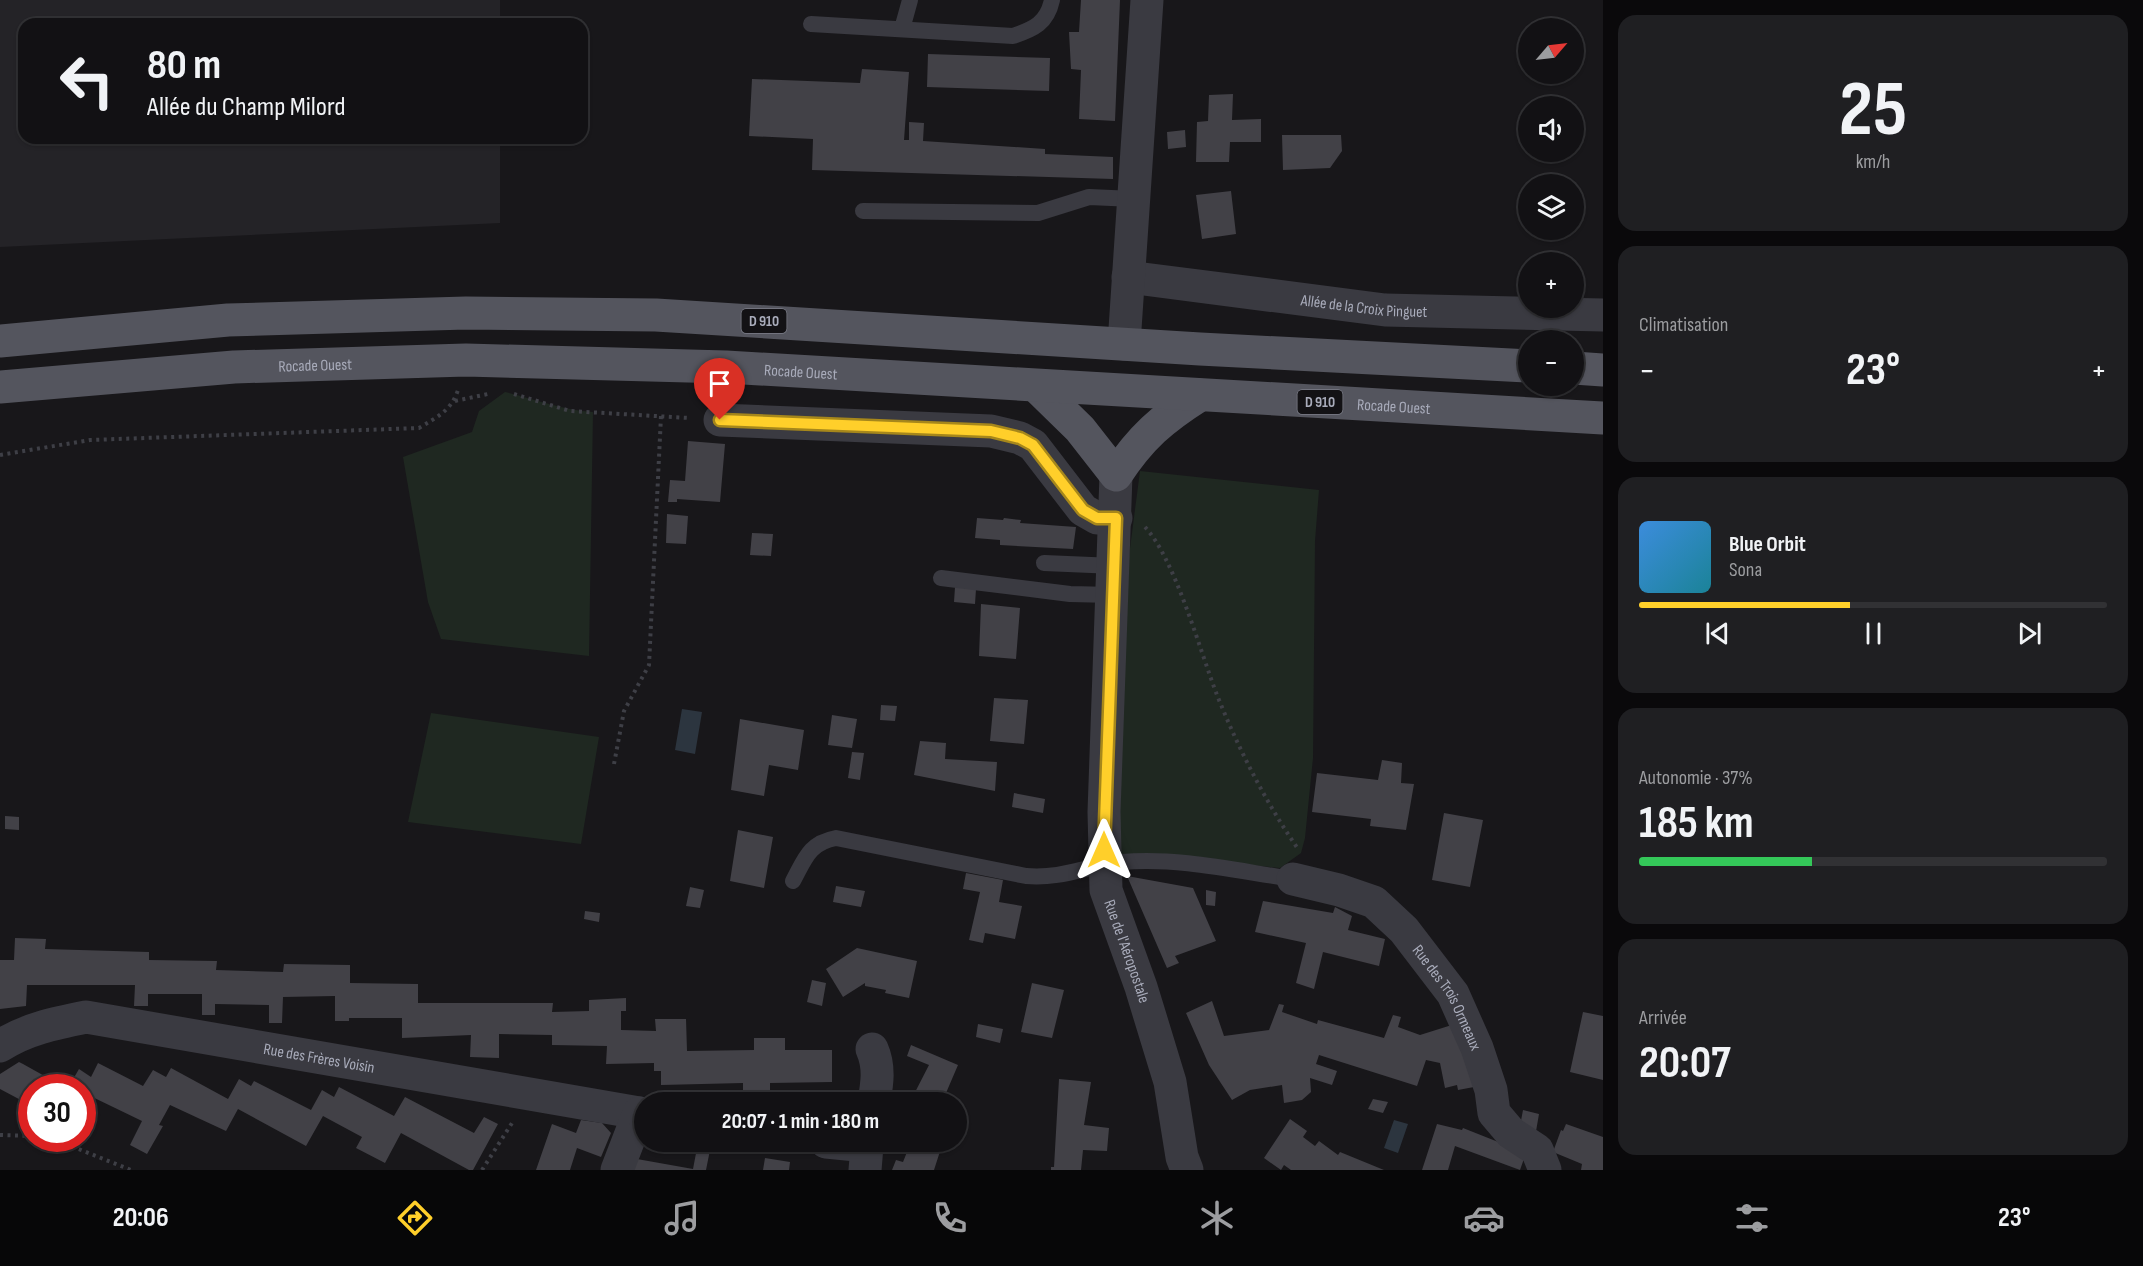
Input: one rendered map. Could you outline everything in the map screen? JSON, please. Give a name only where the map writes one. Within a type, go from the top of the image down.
[{"type":"main road","name":"D 910","points":[[0,341],[228,320],[466,313],[656,315],[1518,365]]},
{"type":"main road","name":"Rocade Ouest","points":[[0,387],[234,367],[466,360],[726,367],[1603,418]]},
{"type":"main road","points":[[1584,369],[1603,370]]},
{"type":"main road","points":[[1036,386],[1080,429],[1116,475],[1149,431],[1164,417],[1200,395]]},
{"type":"street","points":[[1124,344],[1147,0]]},
{"type":"street","name":"Allée de la Croix Pinguet","points":[[1128,277],[1385,310],[1603,315]]},
{"type":"street","points":[[720,420],[991,431],[1020,438],[1038,451],[1083,510],[1097,518],[1116,518]]},
{"type":"street","name":"Rue de l'Aéropostale","points":[[1116,475],[1104,812],[1106,890],[1141,987],[1170,1082],[1182,1157],[1187,1170]]},
{"type":"street","name":"Rue des Trois Ormeaux","points":[[1297,866],[1339,890],[1374,902],[1404,930],[1453,994],[1477,1048],[1491,1090],[1494,1113],[1511,1133],[1537,1150],[1545,1170]]},
{"type":"street","name":"Rue des Frères Voisin","points":[[0,1046],[12,1038],[50,1024],[86,1017],[634,1112]]},
{"type":"street","points":[[872,1049],[877,1060],[876,1092]]},
{"type":"street","points":[[616,1170],[634,1131]]},
{"type":"lane","points":[[902,29],[910,0]]},
{"type":"lane","points":[[811,24],[1013,36],[1037,28],[1050,11],[1052,0]]},
{"type":"lane","points":[[863,211],[1038,213],[1089,196],[1134,198]]},
{"type":"lane","points":[[1044,563],[1114,580]]},
{"type":"lane","points":[[941,578],[1070,594],[1114,580]]},
{"type":"lane","points":[[793,881],[809,852],[822,841],[836,838],[1026,876],[1049,878],[1120,862],[1297,866]]},
{"type":"path","points":[[0,454],[90,440],[419,428],[444,414],[454,402],[466,360]]},
{"type":"path","points":[[505,392],[546,401],[570,411],[720,420]]},
{"type":"path","points":[[454,402],[495,393]]},
{"type":"path","points":[[614,764],[624,711],[649,665],[661,417]]},
{"type":"path","points":[[1116,518],[1138,520],[1156,538],[1242,754],[1278,819],[1297,866]]},
{"type":"path","points":[[482,1170],[531,1094]]},
{"type":"path","points":[[0,1135],[18,1136]]},
{"type":"path","points":[[86,1152],[131,1170]]},
{"type":"shaded area","points":[[0,0],[500,0],[500,18],[18,18],[18,144],[500,144],[500,223],[0,247]]},
{"type":"shaded area","points":[[505,392],[560,407],[593,412],[589,656],[441,639],[428,602],[403,457],[472,432],[479,411]]},
{"type":"shaded area","points":[[1140,471],[1319,490],[1315,541],[1313,758],[1305,838],[1301,853],[1280,868],[1161,855],[1115,856],[1129,556]]},
{"type":"shaded area","points":[[682,709],[702,712],[695,754],[675,750]]},
{"type":"shaded area","points":[[431,713],[599,737],[581,844],[408,822]]},
{"type":"shaded area","points":[[1394,1120],[1408,1124],[1398,1153],[1384,1148]]},
{"type":"building","points":[[1081,0],[1120,0],[1115,121],[1079,119],[1081,70],[1071,69],[1069,32],[1079,32]]},
{"type":"building","points":[[928,54],[1050,58],[1049,91],[927,87]]},
{"type":"building","points":[[862,69],[909,72],[904,140],[909,140],[909,122],[924,123],[923,141],[1045,149],[1045,154],[1113,157],[1113,179],[812,170],[813,139],[749,136],[752,79],[860,83]]},
{"type":"building","points":[[1233,94],[1232,120],[1261,119],[1261,142],[1230,142],[1229,162],[1196,162],[1197,122],[1208,121],[1209,95]]},
{"type":"building","points":[[1185,130],[1186,147],[1168,149],[1167,132]]},
{"type":"building","points":[[1282,135],[1341,135],[1342,151],[1330,168],[1283,170]]},
{"type":"building","points":[[1231,191],[1236,234],[1202,239],[1196,195]]},
{"type":"building","points":[[688,441],[725,444],[720,502],[677,499],[677,502],[668,502],[670,480],[685,481]]},
{"type":"building","points":[[667,514],[688,516],[686,544],[666,543]]},
{"type":"building","points":[[977,518],[1003,520],[1004,518],[1021,520],[1020,523],[1076,527],[1073,549],[1000,545],[1000,540],[975,538]]},
{"type":"building","points":[[752,533],[773,534],[771,556],[750,555]]},
{"type":"building","points":[[955,587],[976,589],[975,604],[954,602]]},
{"type":"building","points":[[981,604],[1020,608],[1016,659],[979,656]]},
{"type":"building","points":[[994,698],[1028,700],[1024,744],[990,741]]},
{"type":"building","points":[[881,705],[897,706],[895,721],[880,720]]},
{"type":"building","points":[[832,715],[857,719],[852,748],[828,745]]},
{"type":"building","points":[[740,719],[804,730],[798,770],[769,765],[764,796],[731,790]]},
{"type":"building","points":[[920,741],[946,743],[945,759],[997,762],[995,791],[914,775]]},
{"type":"building","points":[[852,752],[864,753],[860,780],[848,778]]},
{"type":"building","points":[[1382,760],[1402,763],[1401,783],[1414,784],[1406,830],[1370,826],[1371,819],[1312,812],[1317,773],[1378,780]]},
{"type":"building","points":[[1014,793],[1045,799],[1043,813],[1012,807]]},
{"type":"building","points":[[1444,813],[1483,820],[1470,887],[1432,880]]},
{"type":"building","points":[[5,816],[19,817],[19,830],[5,829]]},
{"type":"building","points":[[738,830],[773,837],[764,888],[730,881]]},
{"type":"building","points":[[966,873],[1003,880],[999,902],[1022,906],[1015,939],[985,933],[983,943],[969,940],[980,892],[963,889]]},
{"type":"building","points":[[1127,876],[1193,888],[1216,941],[1175,956],[1179,963],[1167,968]]},
{"type":"building","points":[[836,886],[865,891],[861,907],[833,902]]},
{"type":"building","points":[[690,887],[704,890],[700,908],[686,906]]},
{"type":"building","points":[[1206,890],[1216,892],[1215,906],[1206,905]]},
{"type":"building","points":[[1263,901],[1333,913],[1335,907],[1352,916],[1348,930],[1385,939],[1379,966],[1323,952],[1314,989],[1296,983],[1306,943],[1255,932]]},
{"type":"building","points":[[585,911],[600,913],[599,922],[584,919]]},
{"type":"building","points":[[15,938],[46,939],[45,949],[149,952],[149,960],[217,961],[216,970],[283,972],[284,964],[350,965],[350,983],[418,984],[418,1003],[553,1003],[552,1012],[589,1011],[589,1000],[626,998],[626,1011],[621,1011],[621,1030],[656,1031],[655,1019],[686,1019],[687,1051],[754,1050],[754,1038],[785,1038],[785,1050],[832,1050],[832,1082],[770,1083],[770,1092],[743,1092],[743,1083],[661,1085],[661,1071],[654,1071],[654,1063],[606,1064],[607,1046],[552,1045],[552,1035],[499,1034],[499,1058],[470,1057],[471,1035],[402,1038],[402,1018],[349,1018],[349,1021],[335,1021],[335,996],[283,997],[282,1023],[269,1023],[269,1005],[215,1004],[215,1015],[202,1015],[202,994],[148,994],[148,1006],[134,1006],[135,985],[27,985],[26,1006],[0,1009],[0,960],[14,960]]},
{"type":"building","points":[[857,948],[917,961],[909,998],[885,993],[886,990],[865,986],[865,983],[843,997],[826,969]]},
{"type":"building","points":[[812,980],[826,983],[822,1006],[807,1002]]},
{"type":"building","points":[[1032,983],[1064,990],[1052,1038],[1021,1032]]},
{"type":"building","points":[[1212,1001],[1224,1036],[1269,1030],[1279,1004],[1284,1005],[1282,1012],[1317,1024],[1318,1020],[1384,1038],[1393,1015],[1401,1017],[1398,1027],[1420,1035],[1455,1024],[1474,1087],[1458,1090],[1457,1085],[1445,1088],[1440,1063],[1426,1060],[1417,1086],[1319,1055],[1316,1064],[1337,1071],[1332,1085],[1310,1078],[1311,1092],[1302,1100],[1284,1103],[1282,1085],[1250,1090],[1232,1100],[1209,1065],[1186,1013]]},
{"type":"building","points":[[1583,1012],[1603,1016],[1603,1080],[1570,1072]]},
{"type":"building","points":[[978,1024],[1003,1029],[1000,1043],[976,1037]]},
{"type":"building","points":[[911,1045],[958,1065],[946,1092],[915,1092],[929,1065],[907,1056]]},
{"type":"building","points":[[19,1062],[41,1074],[18,1074],[18,1099],[0,1089],[0,1074]]},
{"type":"building","points":[[98,1063],[143,1086],[153,1070],[166,1077],[171,1068],[228,1099],[239,1079],[251,1086],[254,1081],[311,1110],[322,1090],[334,1097],[339,1087],[394,1116],[405,1097],[474,1133],[484,1117],[498,1124],[473,1170],[469,1170],[401,1133],[385,1163],[356,1148],[362,1137],[323,1116],[306,1146],[238,1109],[226,1131],[170,1105],[159,1125],[163,1126],[147,1154],[130,1145],[142,1121],[96,1099],[96,1074],[92,1074]]},
{"type":"building","points":[[79,1069],[86,1074],[76,1074]]},
{"type":"building","points":[[1059,1079],[1091,1082],[1084,1125],[1109,1128],[1107,1151],[1083,1150],[1081,1170],[1051,1170],[1051,1167],[1054,1167]]},
{"type":"building","points":[[1373,1099],[1388,1102],[1383,1113],[1368,1109]]},
{"type":"building","points":[[1523,1110],[1539,1114],[1535,1137],[1520,1126]]},
{"type":"building","points":[[1290,1119],[1307,1131],[1303,1137],[1315,1146],[1319,1141],[1338,1155],[1340,1152],[1384,1170],[1291,1170],[1284,1165],[1281,1170],[1264,1158]]},
{"type":"building","points":[[581,1120],[602,1123],[611,1133],[601,1157],[577,1148],[570,1170],[536,1170],[552,1124],[576,1133]]},
{"type":"building","points":[[1437,1124],[1462,1130],[1463,1128],[1526,1153],[1520,1170],[1455,1146],[1448,1170],[1422,1170]]},
{"type":"building","points":[[1566,1124],[1603,1137],[1603,1170],[1581,1170],[1582,1164],[1553,1152],[1561,1130],[1563,1131]]},
{"type":"building","points":[[696,1152],[710,1152],[706,1170],[632,1170],[637,1159],[693,1169]]},
{"type":"building","points":[[907,1152],[940,1152],[934,1170],[892,1170],[896,1160],[903,1162]]},
{"type":"building","points":[[765,1158],[790,1162],[789,1170],[763,1170]]},
{"type":"route","points":[[720,420],[991,431],[1020,438],[1033,445],[1044,456],[1072,499],[1083,510],[1097,518],[1116,518],[1104,850]]}]
